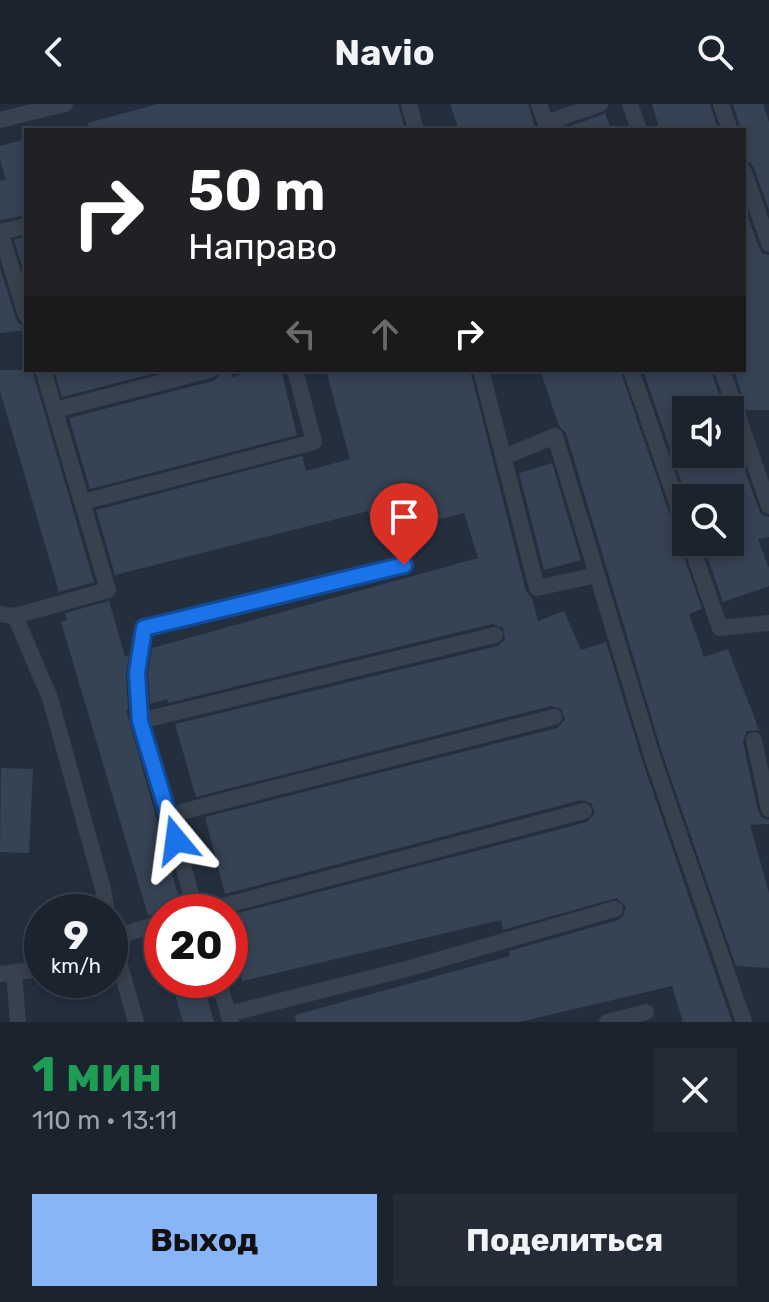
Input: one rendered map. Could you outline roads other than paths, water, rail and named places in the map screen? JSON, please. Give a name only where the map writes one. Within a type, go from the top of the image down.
[{"type":"lane","points":[[0,120],[65,104]]},
{"type":"lane","points":[[409,104],[415,128]]},
{"type":"lane","points":[[539,104],[547,126],[600,104]]},
{"type":"lane","points":[[630,104],[638,128]]},
{"type":"lane","points":[[721,104],[729,128]]},
{"type":"lane","points":[[746,178],[769,244]]},
{"type":"lane","points":[[24,226],[0,232],[24,309]]},
{"type":"lane","points":[[44,372],[108,590],[7,615],[50,698],[102,894]]},
{"type":"lane","points":[[55,410],[202,372]]},
{"type":"lane","points":[[83,502],[314,442],[296,372]]},
{"type":"lane","points":[[482,372],[537,588],[597,575]]},
{"type":"lane","points":[[632,372],[672,489]]},
{"type":"lane","points":[[723,372],[769,506]]},
{"type":"lane","points":[[504,457],[555,436],[653,759],[744,1022]]},
{"type":"lane","points":[[695,556],[720,628],[769,623]]},
{"type":"lane","points":[[193,894],[140,721],[137,673],[144,628],[404,565]]},
{"type":"lane","points":[[140,721],[495,635]]},
{"type":"lane","points":[[169,815],[554,717]]},
{"type":"lane","points":[[754,740],[769,809]]},
{"type":"lane","points":[[248,899],[584,811]]},
{"type":"lane","points":[[224,998],[230,1018],[615,909]]},
{"type":"lane","points":[[7,973],[18,1022]]},
{"type":"lane","points":[[128,995],[136,1022]]},
{"type":"lane","points":[[607,1022],[646,1012]]}]
